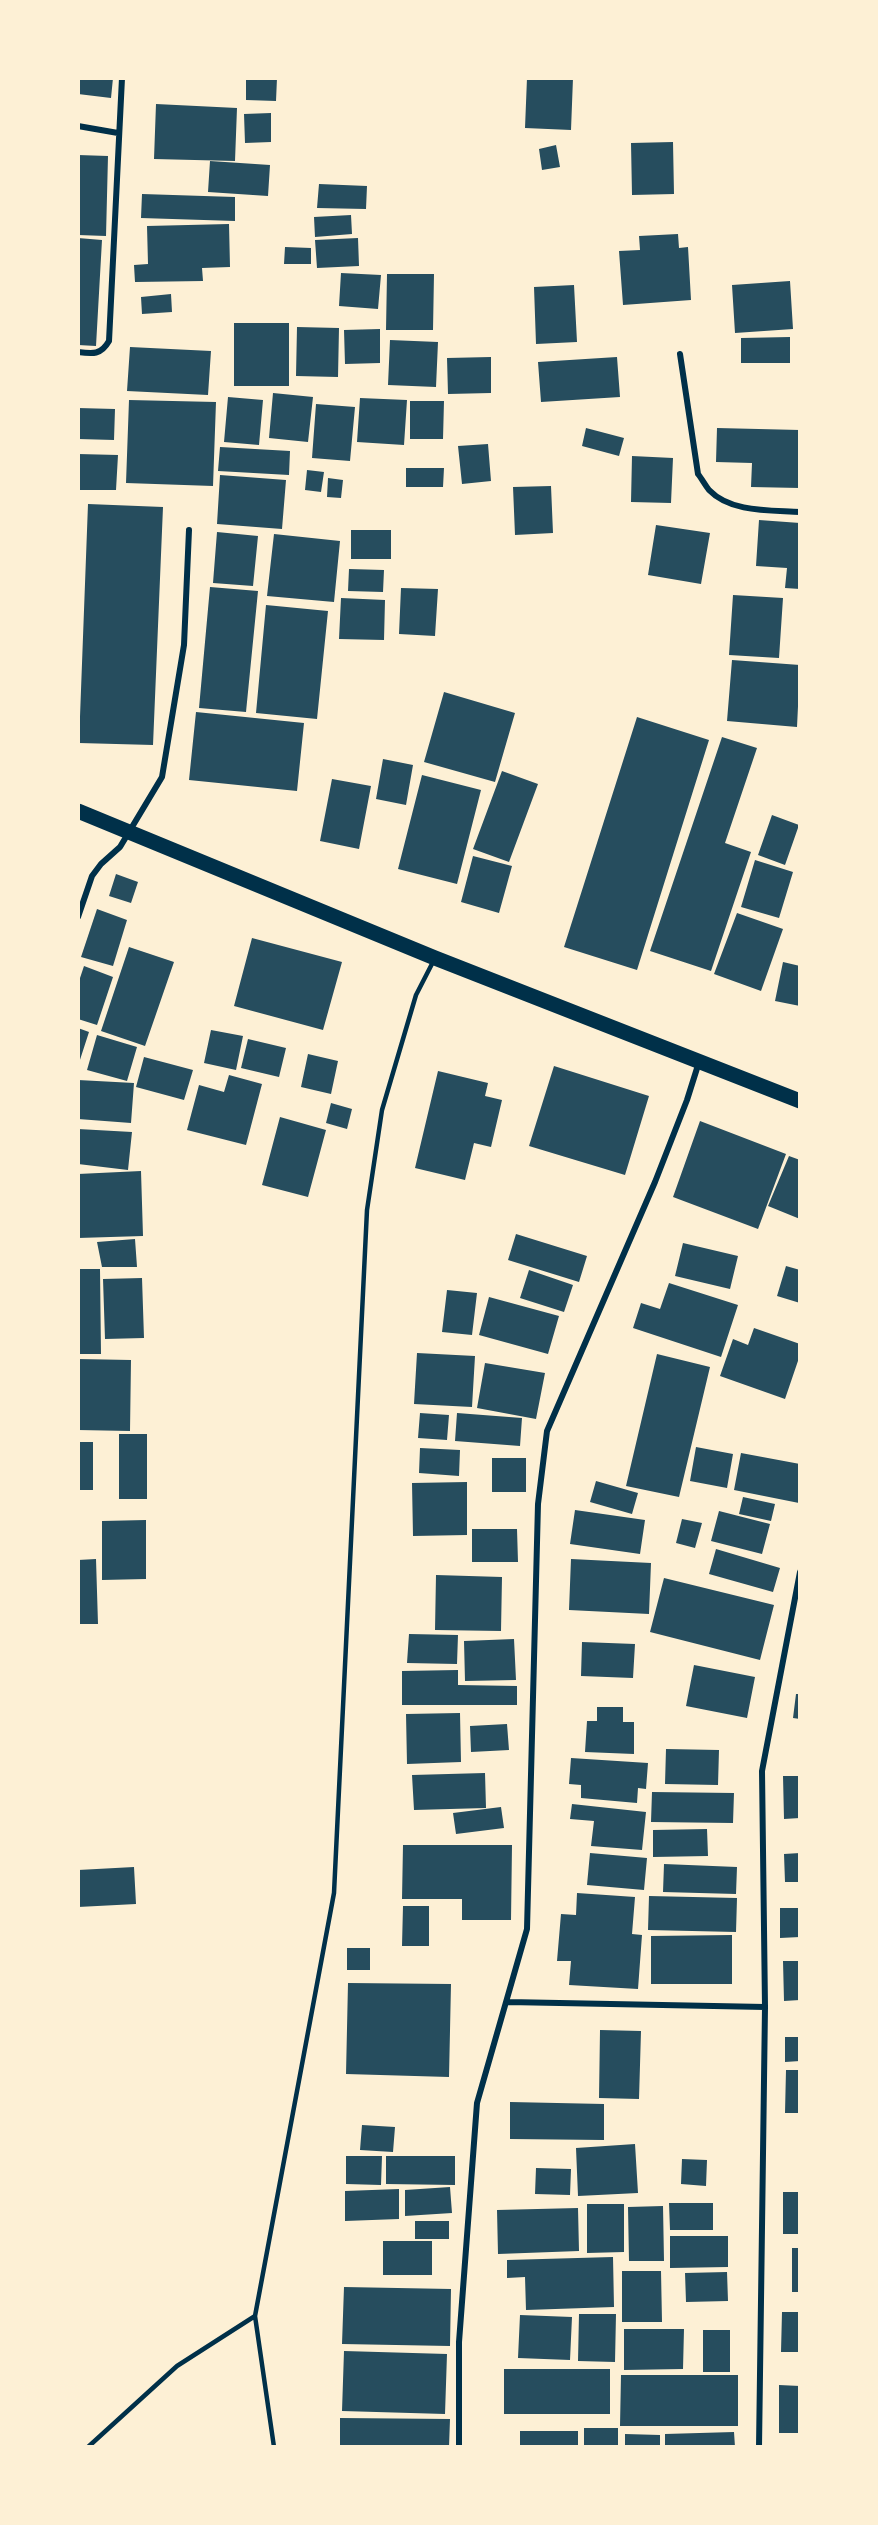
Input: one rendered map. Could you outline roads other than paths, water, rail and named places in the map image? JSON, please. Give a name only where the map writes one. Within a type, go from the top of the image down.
[{"type":"main road","points":[[78,811],[435,958],[800,1101]]},
{"type":"street","points":[[78,352],[93,354],[104,350],[109,341],[122,78]]},
{"type":"street","points":[[78,126],[118,133]]},
{"type":"street","points":[[680,354],[698,474],[709,490],[726,501],[744,507],[800,512]]},
{"type":"street","points":[[78,917],[93,876],[101,864],[120,847],[162,777],[184,645],[189,530]]},
{"type":"street","points":[[459,2447],[459,2342],[477,2103],[508,2002],[527,1929],[538,1504],[548,1431],[655,1182],[687,1100],[699,1062]]},
{"type":"street","points":[[759,2447],[765,2007],[762,1771],[800,1572]]},
{"type":"street","points":[[508,2002],[765,2007]]},
{"type":"lane","points":[[274,2447],[255,2316],[334,1893],[367,1210],[382,1110],[416,995],[435,958]]},
{"type":"lane","points":[[88,2447],[177,2366],[255,2316]]}]
